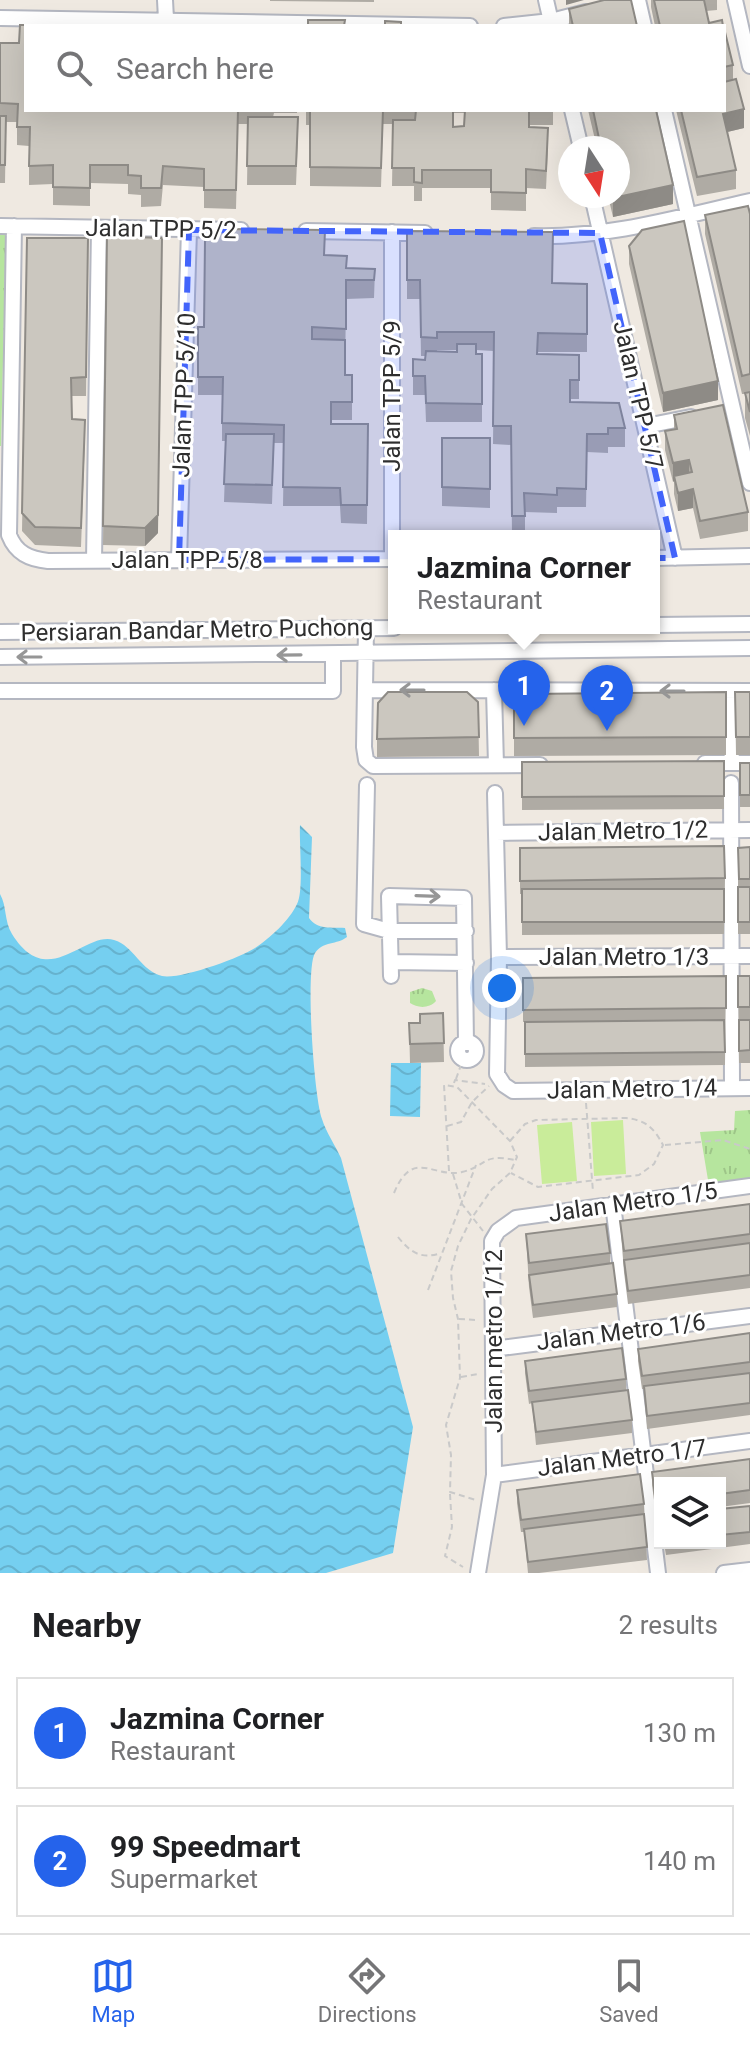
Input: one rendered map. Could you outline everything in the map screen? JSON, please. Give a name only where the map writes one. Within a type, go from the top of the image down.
[{"type":"street","points":[[165,0],[166,19]]},
{"type":"street","points":[[546,0],[552,23],[638,0],[644,24]]},
{"type":"street","points":[[735,0],[750,66]]},
{"type":"street","points":[[0,18],[383,24]]},
{"type":"street","points":[[572,112],[578,136]]},
{"type":"street","points":[[664,112],[689,215],[719,411],[750,483]]},
{"type":"street","points":[[523,236],[568,237],[600,233],[750,201]]},
{"type":"street","name":"Jalan TPP 5/7","points":[[595,208],[675,558]]},
{"type":"street","points":[[4,517],[7,226]]},
{"type":"street","name":"Jalan TPP 5/2","points":[[7,226],[251,231]]},
{"type":"street","points":[[94,561],[99,228]]},
{"type":"street","name":"Jalan TPP 5/10","points":[[179,560],[189,230]]},
{"type":"street","points":[[298,231],[436,234]]},
{"type":"street","name":"Jalan TPP 5/9","points":[[392,232],[393,530]]},
{"type":"street","points":[[646,426],[750,404]]},
{"type":"street","name":"Jalan TPP 5/8","points":[[4,517],[14,547],[22,554],[48,561],[388,559]]},
{"type":"street","points":[[660,558],[750,556]]},
{"type":"street","points":[[660,625],[750,624]]},
{"type":"street","name":"Persiaran Bandar Metro Puchong","points":[[0,632],[388,628]]},
{"type":"street","points":[[366,629],[364,747],[366,760],[373,766],[559,764]]},
{"type":"street","name":"Persiaran Bandar Metro Puchong","points":[[0,657],[750,648]]},
{"type":"street","points":[[0,691],[333,691],[333,654]]},
{"type":"street","points":[[367,690],[750,691]]},
{"type":"street","points":[[494,690],[496,765]]},
{"type":"street","points":[[729,691],[732,763]]},
{"type":"street","points":[[685,763],[750,763]]},
{"type":"street","points":[[731,783],[731,830],[724,898],[731,956],[732,1088]]},
{"type":"street","points":[[367,785],[363,918],[368,926],[389,931],[466,931]]},
{"type":"street","points":[[466,963],[391,969],[389,896],[464,898],[466,931],[468,1051],[498,1052],[495,793]]},
{"type":"street","name":"Jalan Metro 1/2","points":[[496,833],[750,830]]},
{"type":"street","name":"Jalan Metro 1/3","points":[[499,957],[750,956]]},
{"type":"street","name":"Jalan Metro 1/4","points":[[498,1052],[497,1074],[504,1085],[513,1091],[750,1088]]},
{"type":"street","name":"Jalan Metro 1/5","points":[[516,1218],[750,1186]]},
{"type":"street","points":[[613,1204],[658,1573]]},
{"type":"street","name":"Jalan metro 1/12","points":[[494,1475],[492,1241],[498,1231],[516,1218]]},
{"type":"street","name":"Jalan Metro 1/6","points":[[493,1349],[750,1316]]},
{"type":"street","name":"Jalan Metro 1/7","points":[[494,1475],[750,1441]]},
{"type":"street","points":[[478,1572],[494,1475]]},
{"type":"street","points":[[724,1573],[750,1570]]},
{"type":"path","points":[[454,1085],[468,1051]]},
{"type":"path","points":[[447,1126],[461,1122],[472,1102],[490,1086],[455,1080]]},
{"type":"path","points":[[478,1572],[458,1567],[445,1556],[452,1527],[451,1455],[446,1425],[460,1378],[458,1319],[451,1271],[458,1246],[471,1219],[492,1189],[510,1173],[516,1161],[510,1141],[454,1085],[444,1085],[451,1172],[462,1204],[471,1219],[492,1241]]},
{"type":"path","points":[[586,1090],[594,1206]]},
{"type":"path","points":[[510,1141],[525,1124],[536,1120],[586,1117],[638,1119],[649,1125],[663,1145]]},
{"type":"path","points":[[663,1145],[723,1140],[750,1149]]},
{"type":"path","points":[[510,1173],[538,1187],[639,1175],[654,1164],[663,1145]]},
{"type":"path","points":[[394,1193],[407,1172],[418,1168],[451,1172],[468,1170],[491,1157],[516,1161]]},
{"type":"path","points":[[428,1290],[476,1164]]},
{"type":"path","points":[[398,1237],[417,1254],[432,1256],[442,1253]]},
{"type":"path","points":[[458,1319],[493,1319]]},
{"type":"path","points":[[460,1378],[493,1372]]},
{"type":"path","points":[[450,1492],[489,1504]]},
{"type":"highlighted area","points":[[189,230],[600,233],[675,558],[179,560]]},
{"type":"green space","points":[[0,234],[6,234],[1,446],[0,446]]},
{"type":"green space","points":[[422,988],[432,991],[436,1001],[423,1007],[410,1003],[410,992]]},
{"type":"green space","points":[[750,1110],[750,1181],[709,1186],[700,1132],[734,1130],[735,1111]]},
{"type":"green space","points":[[623,1120],[626,1174],[594,1176],[591,1122]]},
{"type":"green space","points":[[572,1122],[577,1181],[542,1184],[537,1125]]},
{"type":"water","points":[[300,825],[312,837],[309,918],[320,926],[345,928],[347,937],[318,949],[312,964],[312,1034],[319,1106],[324,1124],[341,1158],[413,1427],[393,1553],[326,1573],[0,1573],[0,894],[12,934],[25,951],[39,958],[52,959],[90,943],[114,940],[127,947],[155,973],[162,976],[182,975],[247,952],[279,929],[299,898]]},
{"type":"water","points":[[391,1063],[421,1063],[420,1117],[390,1116]]},
{"type":"building","points":[[604,0],[631,0],[637,24],[573,24],[569,9]]},
{"type":"building","points":[[654,0],[704,0],[709,23],[722,20],[723,24],[660,24]]},
{"type":"building","points":[[308,20],[345,20],[344,24],[308,24]]},
{"type":"building","points":[[20,25],[24,25],[24,112],[238,112],[236,190],[204,190],[204,169],[163,166],[161,188],[141,188],[141,176],[128,175],[128,165],[90,165],[90,188],[53,187],[53,165],[29,166],[30,127],[17,127],[18,104],[0,103],[0,43],[19,43]]},
{"type":"building","points":[[726,36],[733,65],[726,67]]},
{"type":"building","points":[[736,79],[744,109],[723,114],[736,170],[697,177],[681,112],[726,112],[726,82]]},
{"type":"building","points":[[310,112],[383,112],[381,168],[310,167]]},
{"type":"building","points":[[416,112],[453,112],[453,127],[464,126],[465,112],[529,112],[529,127],[548,128],[546,171],[526,169],[526,193],[491,192],[491,170],[422,170],[422,183],[414,182],[414,168],[392,168],[393,120],[415,120]]},
{"type":"building","points":[[593,112],[656,112],[673,185],[630,194],[630,136],[598,136]]},
{"type":"building","points":[[0,116],[6,116],[5,165],[0,165]]},
{"type":"building","points":[[248,117],[298,117],[296,166],[247,166]]},
{"type":"building","points":[[748,206],[750,374],[742,376],[705,215]]},
{"type":"building","points":[[684,221],[718,381],[663,393],[629,246],[642,230]]},
{"type":"building","points":[[226,229],[325,230],[324,255],[347,256],[346,268],[375,269],[374,280],[346,280],[346,329],[312,327],[312,339],[345,340],[345,375],[352,375],[352,402],[331,402],[331,424],[368,424],[367,505],[341,505],[340,488],[283,487],[284,425],[222,423],[223,377],[198,377],[198,327],[204,327],[205,241]]},
{"type":"building","points":[[407,231],[553,232],[552,283],[587,284],[587,334],[538,333],[537,354],[579,355],[579,380],[570,380],[570,402],[619,403],[625,428],[608,428],[608,434],[587,434],[586,489],[557,488],[557,495],[524,493],[525,516],[512,516],[511,426],[493,426],[494,332],[437,332],[437,338],[421,337],[420,280],[407,280]]},
{"type":"building","points":[[107,236],[162,238],[158,515],[145,528],[103,526]]},
{"type":"building","points":[[27,238],[88,238],[86,377],[71,378],[72,419],[85,420],[81,528],[35,527],[22,513]]},
{"type":"building","points":[[457,344],[476,344],[476,354],[482,354],[482,404],[426,403],[425,376],[413,376],[413,359],[425,360],[426,351],[457,352]]},
{"type":"building","points":[[750,392],[750,412],[745,393]]},
{"type":"building","points":[[723,405],[748,512],[700,521],[693,489],[678,493],[674,476],[692,472],[689,460],[673,463],[665,431],[677,429],[674,415]]},
{"type":"building","points":[[226,434],[274,434],[272,485],[224,484]]},
{"type":"building","points":[[442,438],[490,438],[490,489],[442,487]]},
{"type":"building","points":[[388,692],[467,692],[478,702],[479,737],[377,739],[378,703]]},
{"type":"building","points":[[726,692],[726,737],[514,738],[514,703],[525,694]]},
{"type":"building","points":[[735,692],[750,692],[750,737],[736,737]]},
{"type":"building","points":[[724,761],[724,796],[522,797],[522,762]]},
{"type":"building","points":[[740,763],[750,763],[750,795],[740,795]]},
{"type":"building","points":[[724,846],[725,878],[520,881],[520,848]]},
{"type":"building","points":[[750,847],[750,879],[739,879],[738,848]]},
{"type":"building","points":[[738,887],[750,887],[750,922],[738,922]]},
{"type":"building","points":[[522,889],[724,889],[724,922],[522,922]]},
{"type":"building","points":[[726,976],[726,1008],[523,1010],[523,978]]},
{"type":"building","points":[[738,976],[750,976],[750,1007],[738,1007]]},
{"type":"building","points":[[443,1013],[444,1043],[410,1044],[409,1023],[420,1023],[420,1014]]},
{"type":"building","points":[[724,1020],[725,1052],[525,1054],[525,1022]]},
{"type":"building","points":[[739,1020],[750,1020],[750,1050],[739,1051]]},
{"type":"building","points":[[750,1204],[750,1234],[624,1251],[620,1221]]},
{"type":"building","points":[[606,1224],[610,1253],[529,1263],[526,1234]]},
{"type":"building","points":[[750,1243],[750,1275],[628,1291],[624,1260]]},
{"type":"building","points":[[613,1263],[617,1294],[533,1305],[529,1275]]},
{"type":"building","points":[[750,1333],[750,1362],[642,1376],[638,1349]]},
{"type":"building","points":[[622,1348],[626,1379],[529,1391],[525,1361]]},
{"type":"building","points":[[750,1373],[750,1403],[647,1416],[644,1386]]},
{"type":"building","points":[[628,1390],[632,1420],[536,1432],[532,1402]]},
{"type":"building","points":[[750,1459],[750,1490],[726,1493],[726,1477],[654,1477],[654,1488],[652,1472]]},
{"type":"building","points":[[640,1474],[644,1504],[521,1520],[517,1490]]},
{"type":"building","points":[[750,1506],[750,1532],[726,1534],[726,1508]]},
{"type":"building","points":[[644,1514],[647,1547],[528,1562],[524,1529]]},
{"type":"place","name":"Jazmina Corner","points":[[524,726]]},
{"type":"place","name":"99 Speedmart","points":[[607,731]]}]
